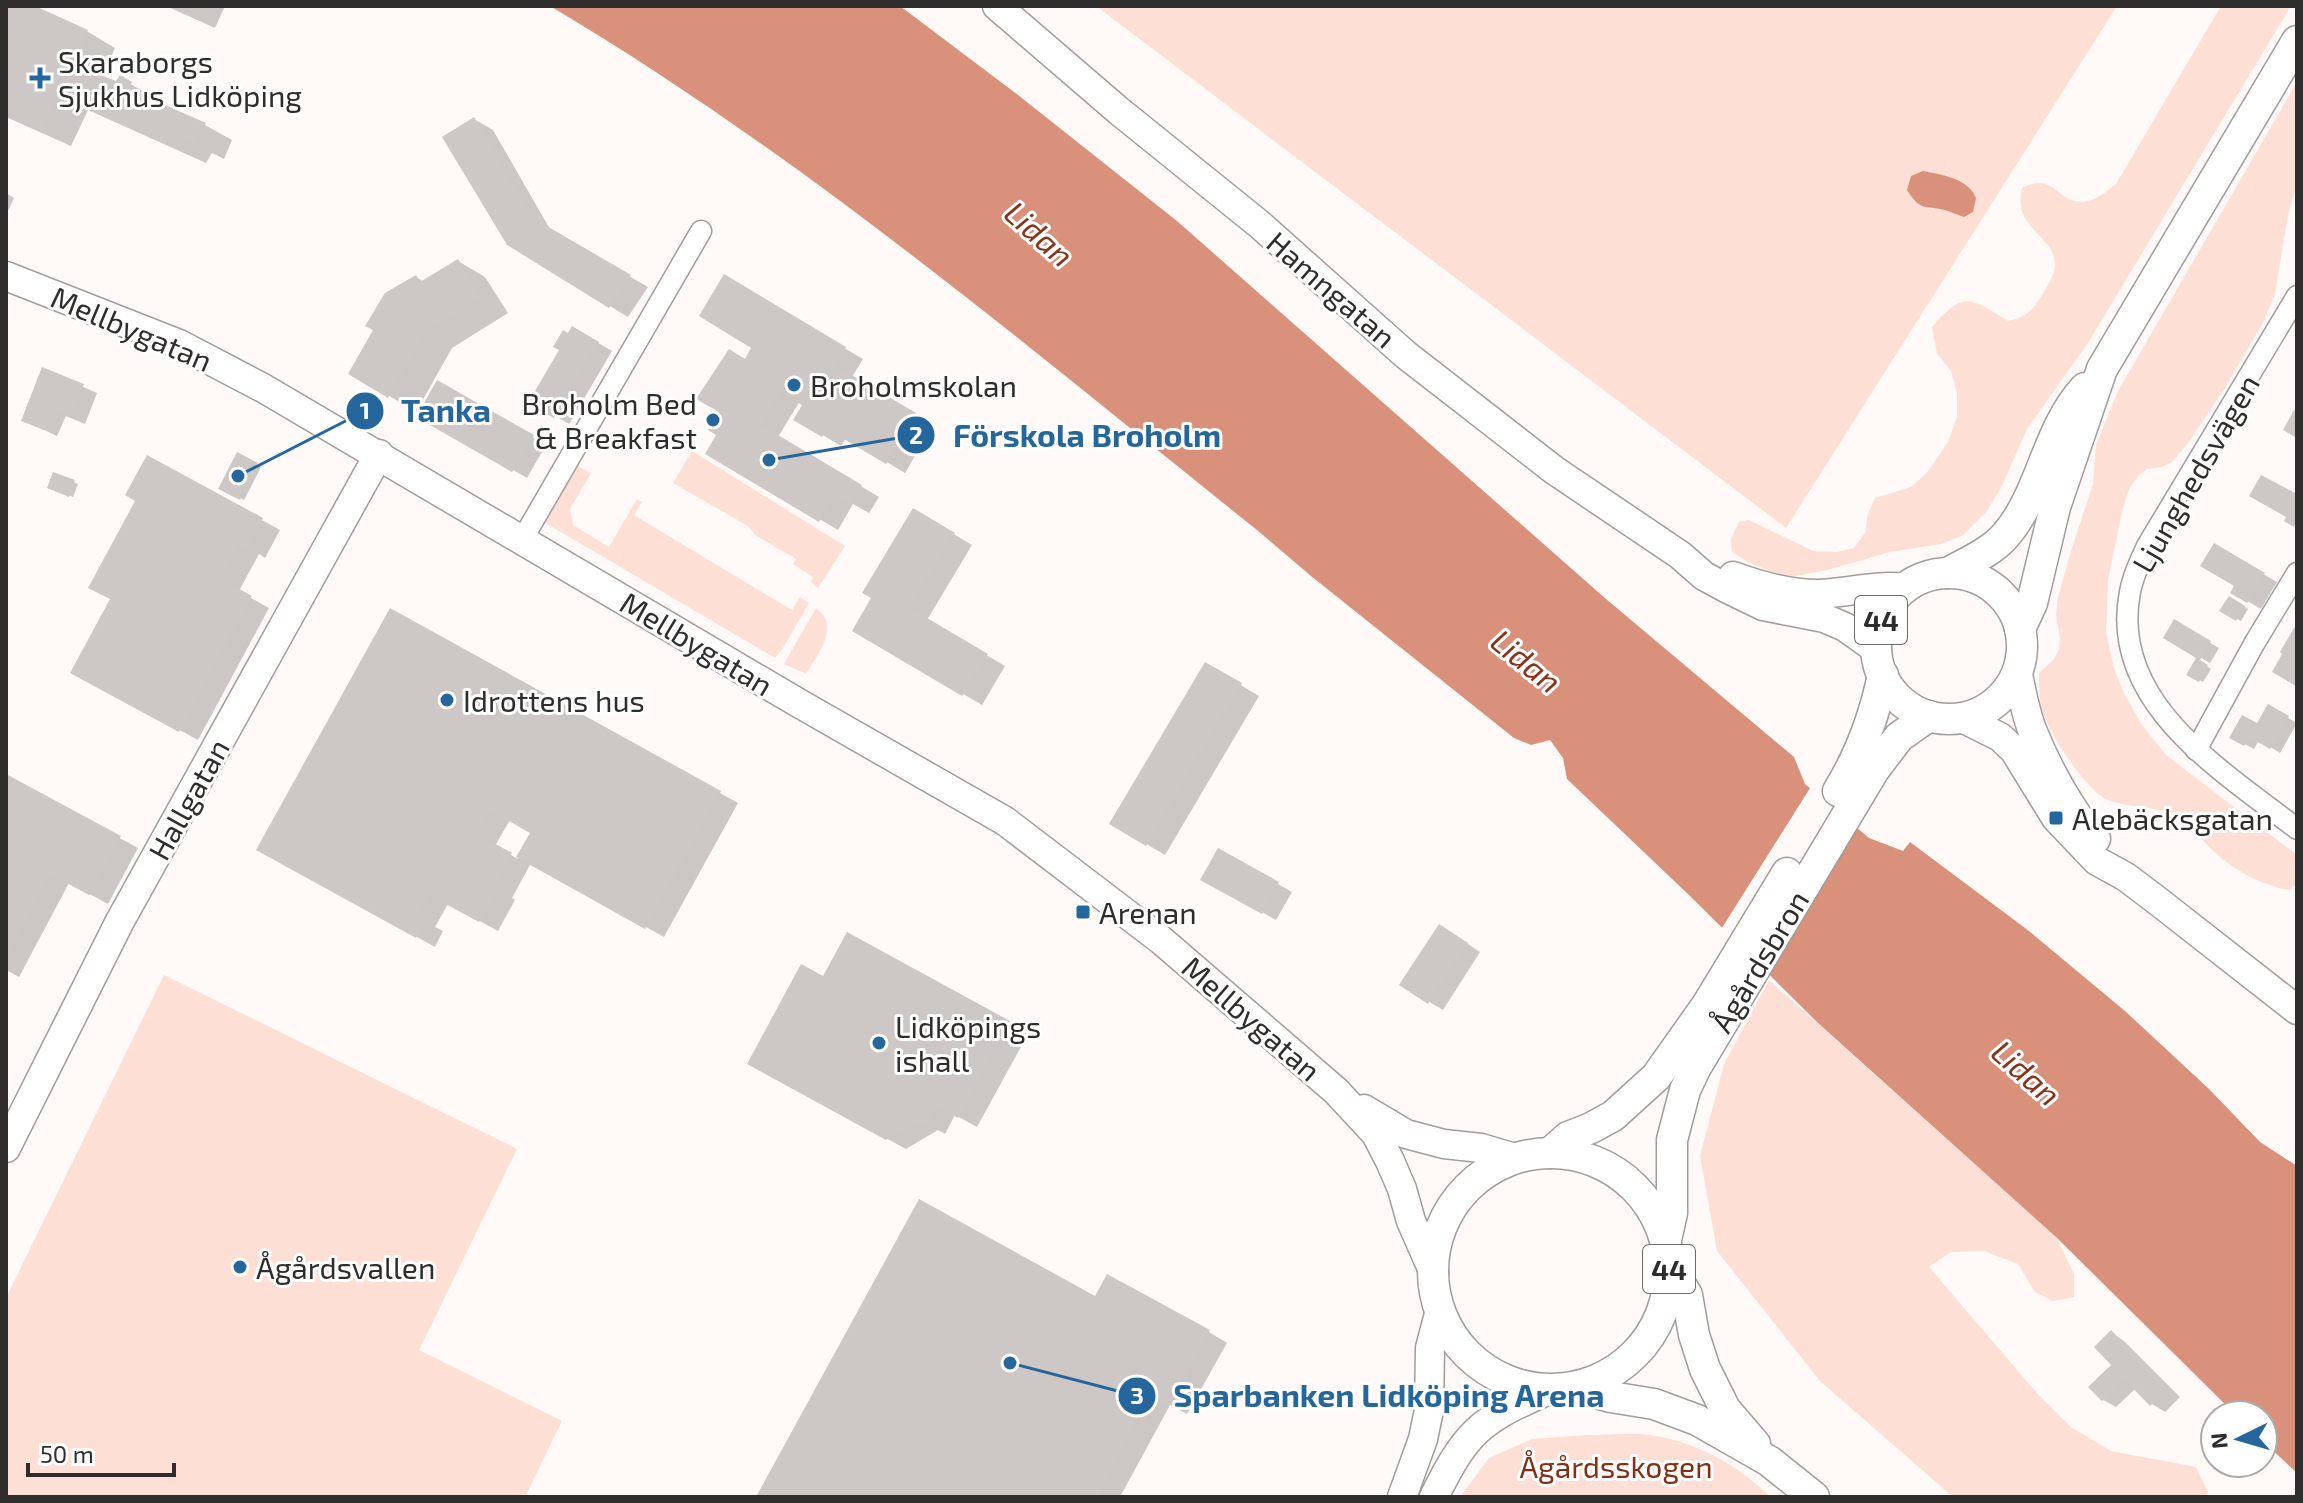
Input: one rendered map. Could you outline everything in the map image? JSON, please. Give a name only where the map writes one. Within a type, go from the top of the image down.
[{"type":"main road","name":"44","points":[[2017,671],[2022,646],[2020,629],[2032,603],[2055,507],[2102,369],[2297,41]]},
{"type":"main road","name":"44","points":[[1929,716],[1902,700],[1888,684],[1880,663],[1877,638],[1883,615],[1906,588],[1919,580],[1948,573],[1991,549],[2006,535],[2025,506],[2061,423],[2078,395],[2102,369]]},
{"type":"main road","points":[[1948,573],[1967,575],[1994,588],[2013,611],[2020,629]]},
{"type":"main road","name":"Ågårdsbron","points":[[1864,767],[1880,663]]},
{"type":"main road","points":[[1929,716],[1962,718],[1985,709],[2005,693],[2017,671]]},
{"type":"main road","name":"Ågårdsbron","points":[[1667,1253],[1672,1213],[1672,1140],[1685,1090],[1717,1010],[1864,767],[1929,716]]},
{"type":"main road","name":"Ågårdsbron","points":[[1550,1153],[1568,1137],[1613,1116],[1637,1096],[1717,1010]]},
{"type":"main road","name":"44","points":[[1769,1461],[1725,1409],[1711,1382],[1694,1335],[1687,1295],[1667,1253],[1656,1216],[1642,1195],[1623,1177],[1601,1163],[1576,1155],[1550,1153],[1515,1158],[1477,1179],[1456,1203],[1440,1231],[1435,1252],[1434,1273],[1440,1310],[1450,1332],[1465,1351],[1483,1367],[1527,1387],[1563,1388],[1635,1400],[1697,1420],[1769,1461],[1814,1497]]},
{"type":"main road","name":"44","points":[[1563,1388],[1595,1381],[1614,1372],[1645,1343],[1664,1306],[1668,1286],[1667,1253]]},
{"type":"street","name":"Hamngatan","points":[[998,6],[1119,111],[1259,224],[1406,355],[1554,470],[1680,555]]},
{"type":"street","points":[[522,540],[701,231]]},
{"type":"street","name":"Mellbygatan","points":[[6,276],[179,344],[263,388],[1005,821],[1161,940],[1336,1091],[1376,1134],[1390,1161],[1434,1273]]},
{"type":"street","name":"Ljunghedsvägen","points":[[2297,296],[2147,546],[2129,592],[2127,619],[2129,646],[2153,701],[2196,750],[2297,829]]},
{"type":"street","name":"Hallgatan","points":[[6,1148],[120,921],[379,454]]},
{"type":"street","points":[[1680,555],[1753,584],[1787,591],[1817,594],[1886,585],[1906,588]]},
{"type":"street","points":[[1680,555],[1704,576],[1763,606],[1824,618],[1845,627],[1880,663]]},
{"type":"street","points":[[2196,750],[2297,573]]},
{"type":"street","points":[[2017,671],[2031,729],[2042,753],[2072,806],[2126,877]]},
{"type":"street","points":[[1962,718],[2000,737],[2014,750],[2056,818],[2097,861],[2126,877],[2297,1010]]},
{"type":"street","name":"Mellbygatan","points":[[1336,1091],[1406,1134],[1444,1144],[1481,1148],[1515,1158]]},
{"type":"street","points":[[1402,1497],[1423,1439],[1429,1410],[1430,1348],[1440,1310]]},
{"type":"street","points":[[1434,1497],[1470,1438],[1497,1415],[1563,1388]]},
{"type":"green space","points":[[1096,6],[2117,6],[1786,528]]},
{"type":"green space","points":[[2221,6],[2291,6],[2088,343],[2027,429],[2001,488],[1986,512],[1962,536],[1941,544],[1890,552],[1795,576],[1776,574],[1732,552],[1731,539],[1739,522],[1749,520],[1813,551],[1837,552],[1854,548],[1865,533],[1875,498],[1911,487],[1927,473],[1948,442],[1957,417],[1957,393],[1951,371],[1937,353],[1932,327],[1960,303],[1976,303],[2008,321],[2032,309],[2048,285],[2055,266],[2049,246],[2023,214],[2022,188],[2042,183],[2078,202],[2095,198],[2116,184]]},
{"type":"green space","points":[[2297,82],[2297,184],[2288,215],[2275,294],[2263,323],[2188,443],[2172,462],[2147,469],[2130,487],[2108,580],[2106,632],[2114,669],[2125,695],[2142,725],[2166,755],[2297,855],[2297,884],[2290,890],[2268,885],[2237,869],[2178,816],[2119,804],[2101,796],[2070,761],[2052,732],[2041,705],[2039,673],[2059,650],[2058,597],[2093,484],[2096,445],[2118,391]]},
{"type":"green space","points":[[692,451],[845,546],[818,588],[811,582],[813,577],[793,564],[796,559],[755,535],[748,526],[673,483]]},
{"type":"green space","points":[[578,466],[591,473],[570,509],[573,525],[609,547],[637,499],[642,502],[634,515],[792,610],[800,597],[809,603],[775,658],[544,522]]},
{"type":"green space","points":[[816,608],[827,623],[827,632],[806,674],[784,664]]},
{"type":"green space","name":"Ågårdsvallen","points":[[164,975],[517,1149],[419,1350],[562,1421],[525,1497],[6,1497],[6,1298]]},
{"type":"green space","points":[[1769,980],[2056,1237],[2074,1274],[2074,1297],[2053,1301],[2035,1292],[2018,1264],[1984,1251],[1951,1252],[1929,1267],[2036,1392],[2071,1427],[2111,1451],[2196,1467],[2199,1479],[2208,1492],[2205,1497],[1953,1497],[1820,1381],[1717,1251],[1700,1156],[1724,1064]]},
{"type":"green space","name":"Ågårdsskogen","points":[[1642,1434],[1685,1443],[1730,1465],[1771,1497],[1460,1497],[1489,1458],[1532,1439]]},
{"type":"water","name":"Lidan","points":[[550,6],[900,6],[1177,221],[1606,599],[1794,757],[1805,784],[1869,838],[1903,851],[1910,842],[2029,931],[2125,1011],[2208,1088],[2260,1142],[2297,1166],[2297,1473],[2279,1456],[2279,1399],[2220,1399],[2056,1237],[1818,1023],[1567,779],[1563,758],[1550,740],[1531,745],[1514,738],[999,323],[824,189],[644,64]]},
{"type":"water","points":[[1923,171],[1954,178],[1967,186],[1976,198],[1973,212],[1964,217],[1916,202],[1907,190],[1911,176]]},
{"type":"pier","points":[[1812,785],[1858,824],[1763,975],[1720,931]]},
{"type":"building","name":"Skaraborgs Sjukhus Lidköping","points":[[6,6],[35,6],[88,30],[69,76],[81,83],[87,70],[116,81],[120,75],[132,82],[129,89],[206,123],[196,145],[183,139],[177,149],[59,96],[43,132],[6,115]]},
{"type":"building","points":[[167,6],[202,6],[197,19]]},
{"type":"building","points":[[474,117],[533,218],[631,275],[609,308],[507,245],[442,137]]},
{"type":"building","points":[[458,259],[481,297],[425,333],[388,398],[348,374],[373,330],[365,326],[385,293],[416,275],[420,282]]},
{"type":"building","points":[[724,274],[846,347],[835,365],[916,413],[886,464],[827,429],[822,437],[793,420],[802,405],[781,392],[761,425],[862,485],[850,505],[834,495],[819,522],[705,454],[716,435],[708,430],[719,412],[696,399],[729,349],[745,359],[751,348],[699,316]]},
{"type":"building","points":[[572,326],[599,342],[554,418],[528,403],[559,350],[553,347],[563,330],[568,333]]},
{"type":"building","points":[[42,367],[84,384],[71,418],[52,410],[44,430],[21,421]]},
{"type":"building","points":[[437,380],[534,435],[512,472],[416,417]]},
{"type":"building","points":[[2294,410],[2297,411],[2297,438],[2283,430]]},
{"type":"building","points":[[237,452],[258,463],[240,500],[218,489]]},
{"type":"building","points":[[147,455],[263,518],[246,549],[239,545],[221,579],[252,596],[179,732],[70,673],[110,599],[88,588],[135,501],[125,495]]},
{"type":"building","points":[[53,472],[75,480],[69,497],[47,488]]},
{"type":"building","points":[[2261,475],[2297,494],[2293,505],[2297,508],[2294,527],[2284,521],[2286,517],[2249,496]]},
{"type":"building","points":[[913,508],[955,533],[910,608],[988,654],[962,696],[852,631],[871,598],[862,593]]},
{"type":"building","points":[[2214,543],[2265,573],[2247,603],[2230,593],[2234,586],[2200,566]]},
{"type":"building","points":[[2229,596],[2245,606],[2236,621],[2219,611]]},
{"type":"building","name":"Idrottens hus","points":[[390,608],[721,791],[645,929],[516,857],[530,833],[491,811],[478,834],[512,853],[495,885],[498,888],[479,922],[429,895],[418,915],[426,919],[416,938],[256,850]]},
{"type":"building","points":[[2174,619],[2211,641],[2200,660],[2208,665],[2199,682],[2186,675],[2196,658],[2163,638]]},
{"type":"building","points":[[2297,623],[2297,684],[2296,686],[2272,672]]},
{"type":"building","points":[[1205,662],[1242,683],[1146,846],[1109,824]]},
{"type":"building","points":[[2268,704],[2289,716],[2270,749],[2249,737],[2244,746],[2229,738],[2242,715],[2257,723]]},
{"type":"building","points":[[6,774],[121,836],[89,895],[50,874],[6,957]]},
{"type":"building","points":[[1218,848],[1279,882],[1262,914],[1200,880]]},
{"type":"building","points":[[1439,924],[1468,943],[1428,1004],[1399,985]]},
{"type":"building","name":"Lidköpings ishall","points":[[847,932],[1010,1021],[958,1118],[936,1106],[926,1125],[918,1121],[886,1140],[747,1064],[801,964],[823,976]]},
{"type":"building","points":[[919,1199],[1095,1296],[1107,1274],[1210,1330],[1168,1406],[1151,1396],[1096,1497],[756,1497]]},
{"type":"building","points":[[2111,1330],[2168,1389],[2150,1406],[2124,1379],[2102,1401],[2088,1387],[2111,1365],[2094,1347]]},
{"type":"place","name":"Skaraborgs Sjukhus Lidköping","points":[[40,78]]},
{"type":"place","name":"Broholmskolan","points":[[794,385]]},
{"type":"place","name":"Broholm Bed & Breakfast","points":[[713,420]]},
{"type":"place","name":"Förskola Broholm","points":[[769,460]]},
{"type":"place","name":"Tanka","points":[[238,476]]},
{"type":"place","name":"Idrottens hus","points":[[447,700]]},
{"type":"place","name":"Alebäcksgatan","points":[[2056,818]]},
{"type":"place","name":"Arenan","points":[[1083,912]]},
{"type":"place","name":"Lidköpings ishall","points":[[879,1043]]},
{"type":"place","name":"Ågårdsvallen","points":[[240,1267]]},
{"type":"place","name":"Sparbanken Lidköping Arena","points":[[1010,1363]]}]
